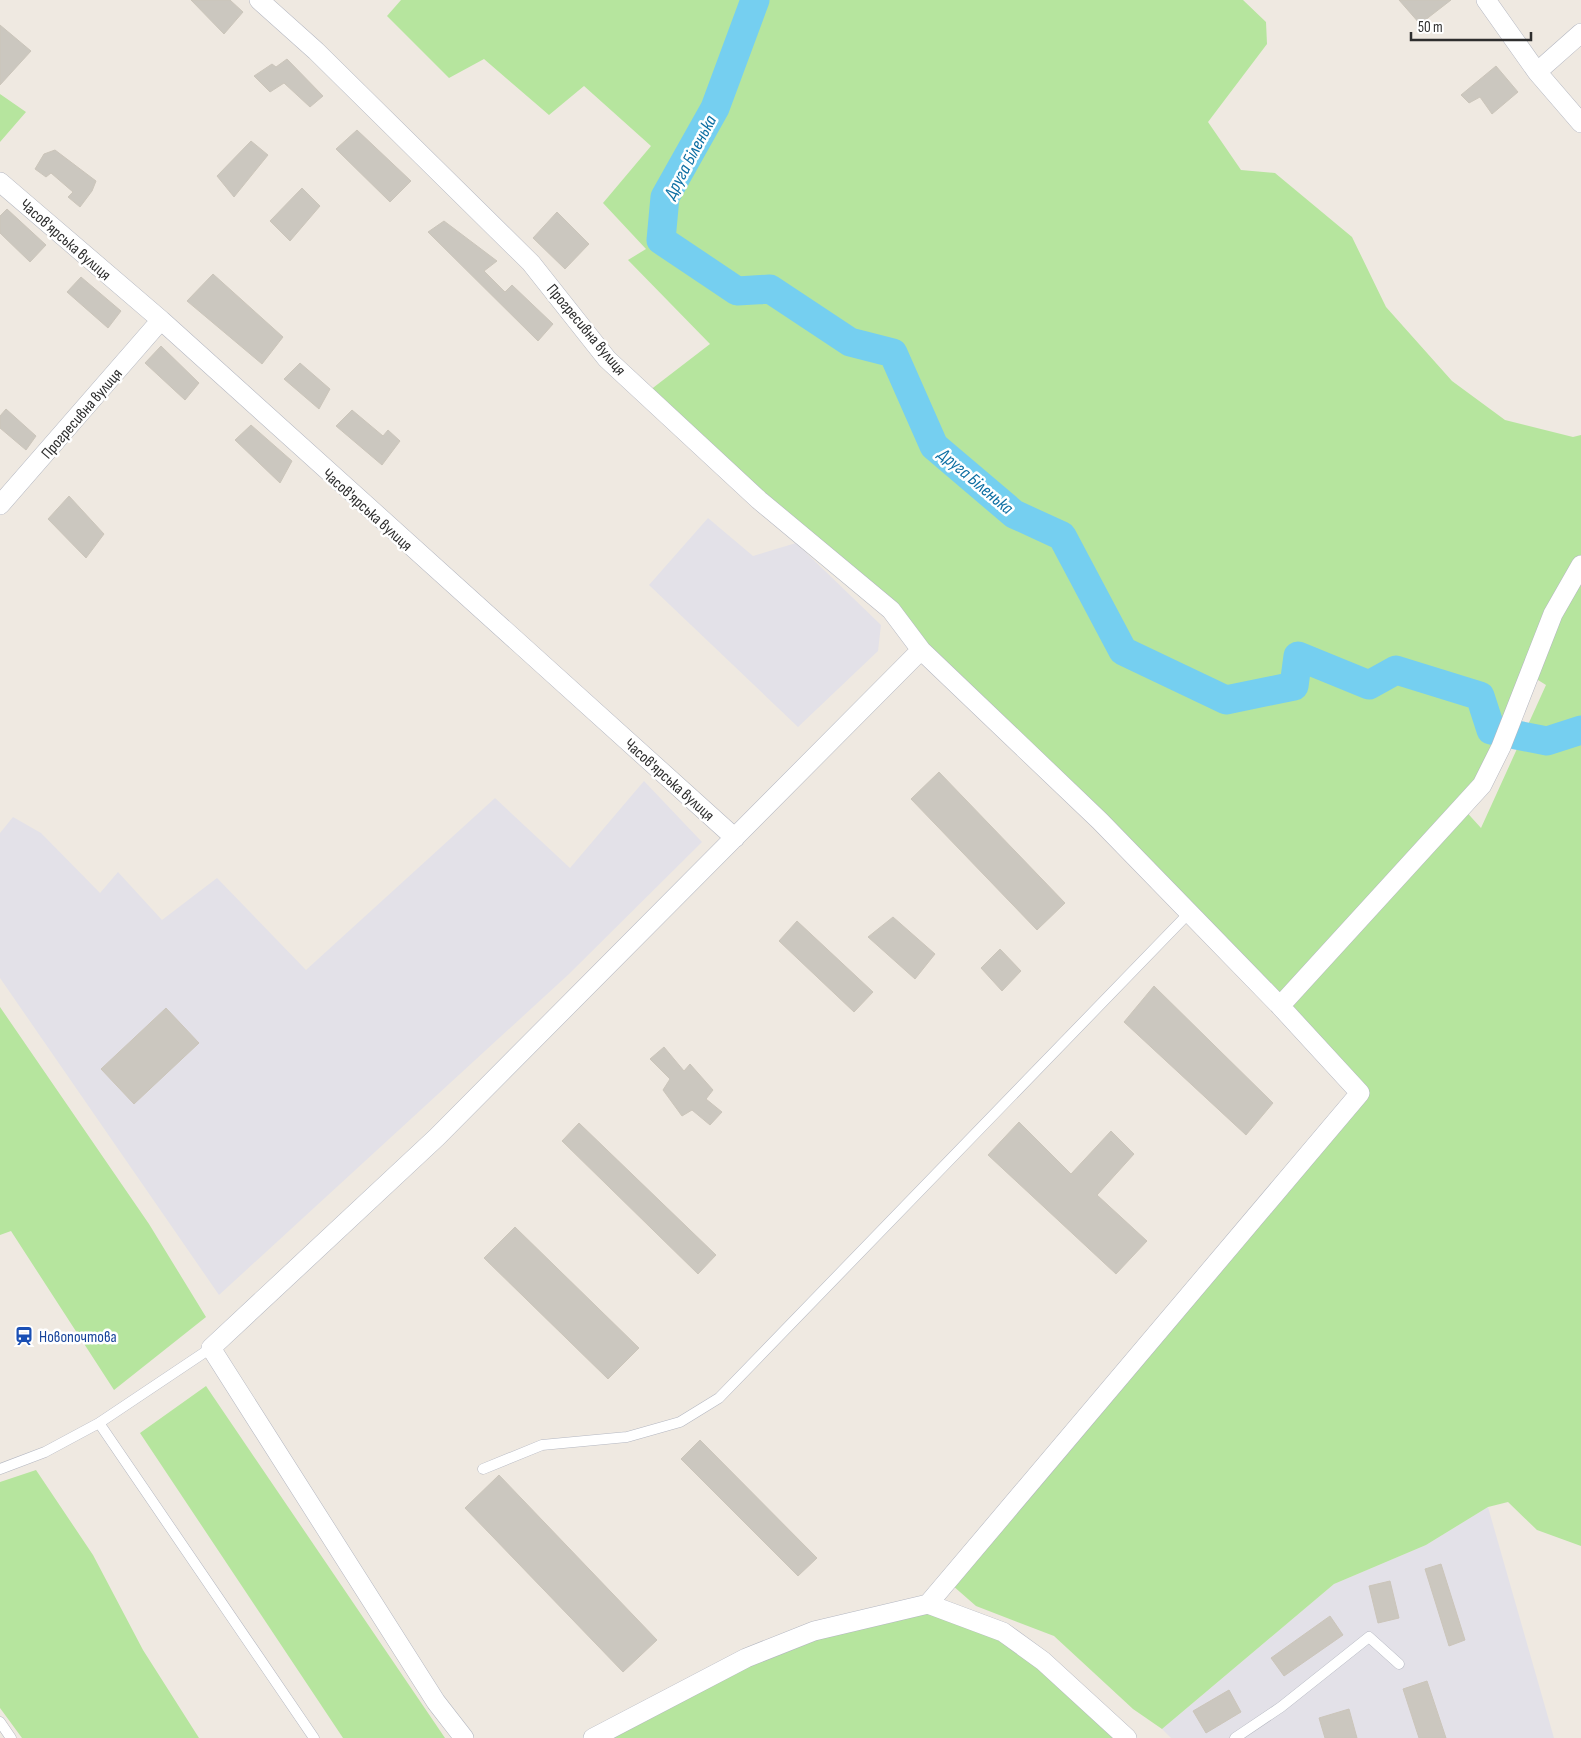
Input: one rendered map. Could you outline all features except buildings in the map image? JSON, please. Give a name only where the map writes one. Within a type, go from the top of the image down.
[{"type":"street","name":"Прогресивна вулиця","points":[[259,0],[316,51],[531,263],[607,358],[759,500],[891,610],[921,650],[1100,821],[1280,1006],[1360,1093],[928,1604]]},
{"type":"street","points":[[1486,0],[1537,72],[1581,123]]},
{"type":"street","points":[[1537,72],[1581,33]]},
{"type":"street","name":"Часов'ярська вулиця","points":[[0,182],[161,320],[735,838]]},
{"type":"street","name":"Прогресивна вулиця","points":[[0,505],[161,320]]},
{"type":"street","points":[[1280,1006],[1482,785],[1501,747],[1553,614],[1581,565]]},
{"type":"street","points":[[464,1738],[436,1702],[210,1348],[437,1137],[921,650]]},
{"type":"street","points":[[593,1738],[746,1658],[814,1631],[928,1604],[1003,1632],[1043,1661],[1127,1738]]},
{"type":"lane","points":[[483,1469],[542,1445],[627,1437],[680,1422],[719,1398],[1189,912]]},
{"type":"lane","points":[[0,1469],[45,1452],[99,1423],[210,1348]]},
{"type":"lane","points":[[99,1423],[314,1738]]},
{"type":"lane","points":[[1235,1738],[1281,1707],[1369,1637],[1399,1664]]},
{"type":"lane","points":[[0,1722],[11,1738]]},
{"type":"shaded area","points":[[708,518],[753,556],[796,543],[881,625],[878,651],[798,727],[649,585]]},
{"type":"shaded area","points":[[644,781],[702,842],[569,974],[219,1295],[0,978],[0,833],[13,817],[41,833],[100,893],[118,872],[162,920],[217,878],[306,970],[495,798],[570,868]]},
{"type":"shaded area","points":[[1488,1507],[1554,1738],[1171,1738],[1162,1729],[1334,1584],[1426,1545]]},
{"type":"green space","points":[[401,0],[1243,0],[1266,22],[1267,44],[1208,122],[1241,170],[1275,173],[1352,237],[1386,307],[1452,381],[1505,420],[1573,437],[1581,435],[1581,1546],[1537,1530],[1508,1502],[1488,1507],[1426,1545],[1334,1584],[1162,1729],[1133,1709],[1054,1636],[976,1606],[952,1585],[1360,1093],[921,650],[645,394],[710,344],[628,260],[646,249],[603,203],[651,146],[584,86],[549,115],[484,59],[449,78],[387,16]],"holes":[[[1530,675],[1546,685],[1481,828],[1462,807]]]},
{"type":"green space","points":[[0,94],[26,112],[0,142]]},
{"type":"green space","points":[[0,1007],[149,1224],[206,1317],[114,1390],[11,1231],[0,1235]]},
{"type":"green space","points":[[206,1386],[445,1738],[343,1738],[140,1433]]},
{"type":"green space","points":[[36,1470],[93,1555],[143,1650],[199,1738],[22,1738],[0,1708],[0,1482]]},
{"type":"green space","points":[[928,1604],[1003,1632],[1127,1738],[593,1738],[746,1658]]},
{"type":"waterway","name":"Друга Біленька","points":[[755,0],[715,108],[665,197],[661,240],[737,291],[770,289],[850,342],[893,353],[934,446],[1014,514],[1062,536],[1123,651],[1226,700],[1294,686],[1298,656],[1369,685],[1396,670],[1480,696],[1491,730],[1547,741],[1581,730]]},
{"type":"place","name":"Новопочтова","points":[[24,1336]]}]
